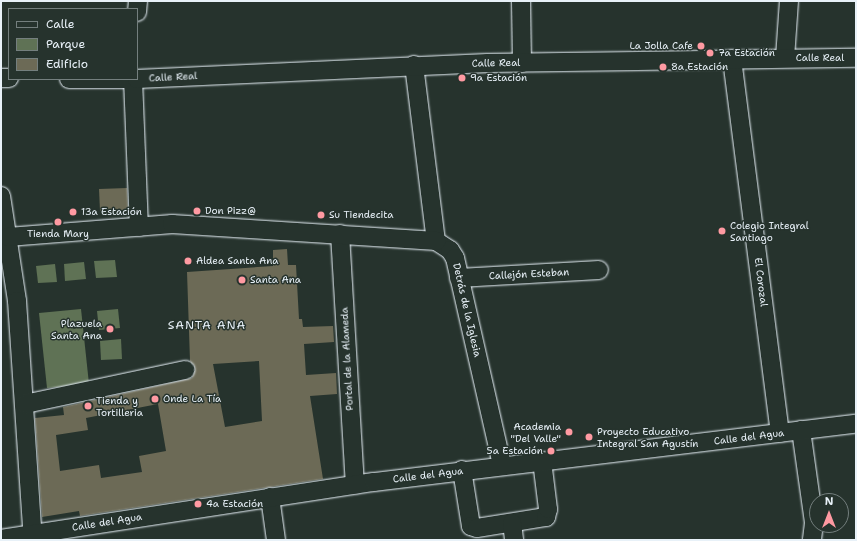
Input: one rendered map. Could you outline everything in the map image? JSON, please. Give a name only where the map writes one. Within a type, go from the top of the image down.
[{"type":"street","points":[[521,1],[522,62]]},
{"type":"street","points":[[785,58],[789,1]]},
{"type":"street","name":"Calle Real","points":[[138,79],[522,62],[856,58]]},
{"type":"street","name":"El Corozal","points":[[732,59],[780,433]]},
{"type":"street","points":[[8,237],[172,224],[436,241],[414,66]]},
{"type":"street","points":[[132,80],[139,227]]},
{"type":"street","points":[[1,196],[17,302],[33,536]]},
{"type":"street","name":"Portal de la Alameda","points":[[340,234],[355,485]]},
{"type":"street","name":"Detrás de la Iglesia","points":[[436,241],[452,254],[459,278],[502,465]]},
{"type":"street","name":"Callejón Esteban","points":[[459,278],[599,270]]},
{"type":"street","points":[[25,404],[185,370]]},
{"type":"street","name":"Calle del Agua","points":[[1,539],[33,536],[270,497],[462,470],[856,424]]},
{"type":"street","points":[[801,430],[814,523],[812,540]]},
{"type":"street","points":[[462,470],[471,526],[477,528],[513,531],[543,518],[548,514],[542,461]]},
{"type":"street","points":[[270,497],[276,540]]},
{"type":"green space","points":[[115,260],[117,277],[96,278],[94,261]]},
{"type":"green space","points":[[84,262],[86,279],[65,281],[64,264]]},
{"type":"green space","points":[[55,264],[57,282],[38,283],[36,266]]},
{"type":"green space","points":[[81,309],[89,384],[47,388],[39,313]]},
{"type":"green space","points":[[118,309],[120,328],[99,330],[97,311]]},
{"type":"green space","points":[[121,339],[122,359],[101,360],[100,341]]},
{"type":"building","points":[[127,188],[128,210],[100,211],[99,189]]},
{"type":"building","points":[[287,249],[288,265],[296,265],[299,319],[302,319],[303,327],[333,326],[334,342],[304,344],[306,375],[336,373],[337,394],[310,396],[323,479],[80,516],[79,511],[42,517],[35,418],[64,415],[63,407],[192,378],[195,368],[190,361],[187,272],[273,266],[273,250]],"holes":[[[259,361],[262,421],[225,427],[213,364]],[[158,404],[166,451],[139,456],[142,472],[101,478],[99,465],[60,471],[56,435],[88,430],[86,418]]]},
{"type":"place","name":"La Jolla Cafe","points":[[701,46]]},
{"type":"place","name":"7a Estación","points":[[710,53]]},
{"type":"place","name":"8a Estación","points":[[663,67]]},
{"type":"place","name":"9a Estación","points":[[462,78]]},
{"type":"place","name":"Don Pizz@","points":[[197,211]]},
{"type":"place","name":"13a Estación","points":[[73,212]]},
{"type":"place","name":"Su Tiendecita","points":[[321,215]]},
{"type":"place","name":"Tienda Mary","points":[[58,222]]},
{"type":"place","name":"Colegio Integral Santiago","points":[[722,231]]},
{"type":"place","name":"Aldea Santa Ana","points":[[188,261]]},
{"type":"place","name":"Santa Ana","points":[[242,280]]},
{"type":"place","name":"Plazuela Santa Ana","points":[[110,329]]},
{"type":"place","name":"Onde La Tía","points":[[155,399]]},
{"type":"place","name":"Tienda y Tortilleria","points":[[88,406]]},
{"type":"place","name":"Academia \"Del Valle\"","points":[[569,432]]},
{"type":"place","name":"Proyecto Educativo Integral San Agustín","points":[[589,437]]},
{"type":"place","name":"5a Estación","points":[[551,451]]},
{"type":"place","name":"4a Estación","points":[[198,504]]},
{"type":"district","name":"SANTA ANA","points":[[207,326]]}]
